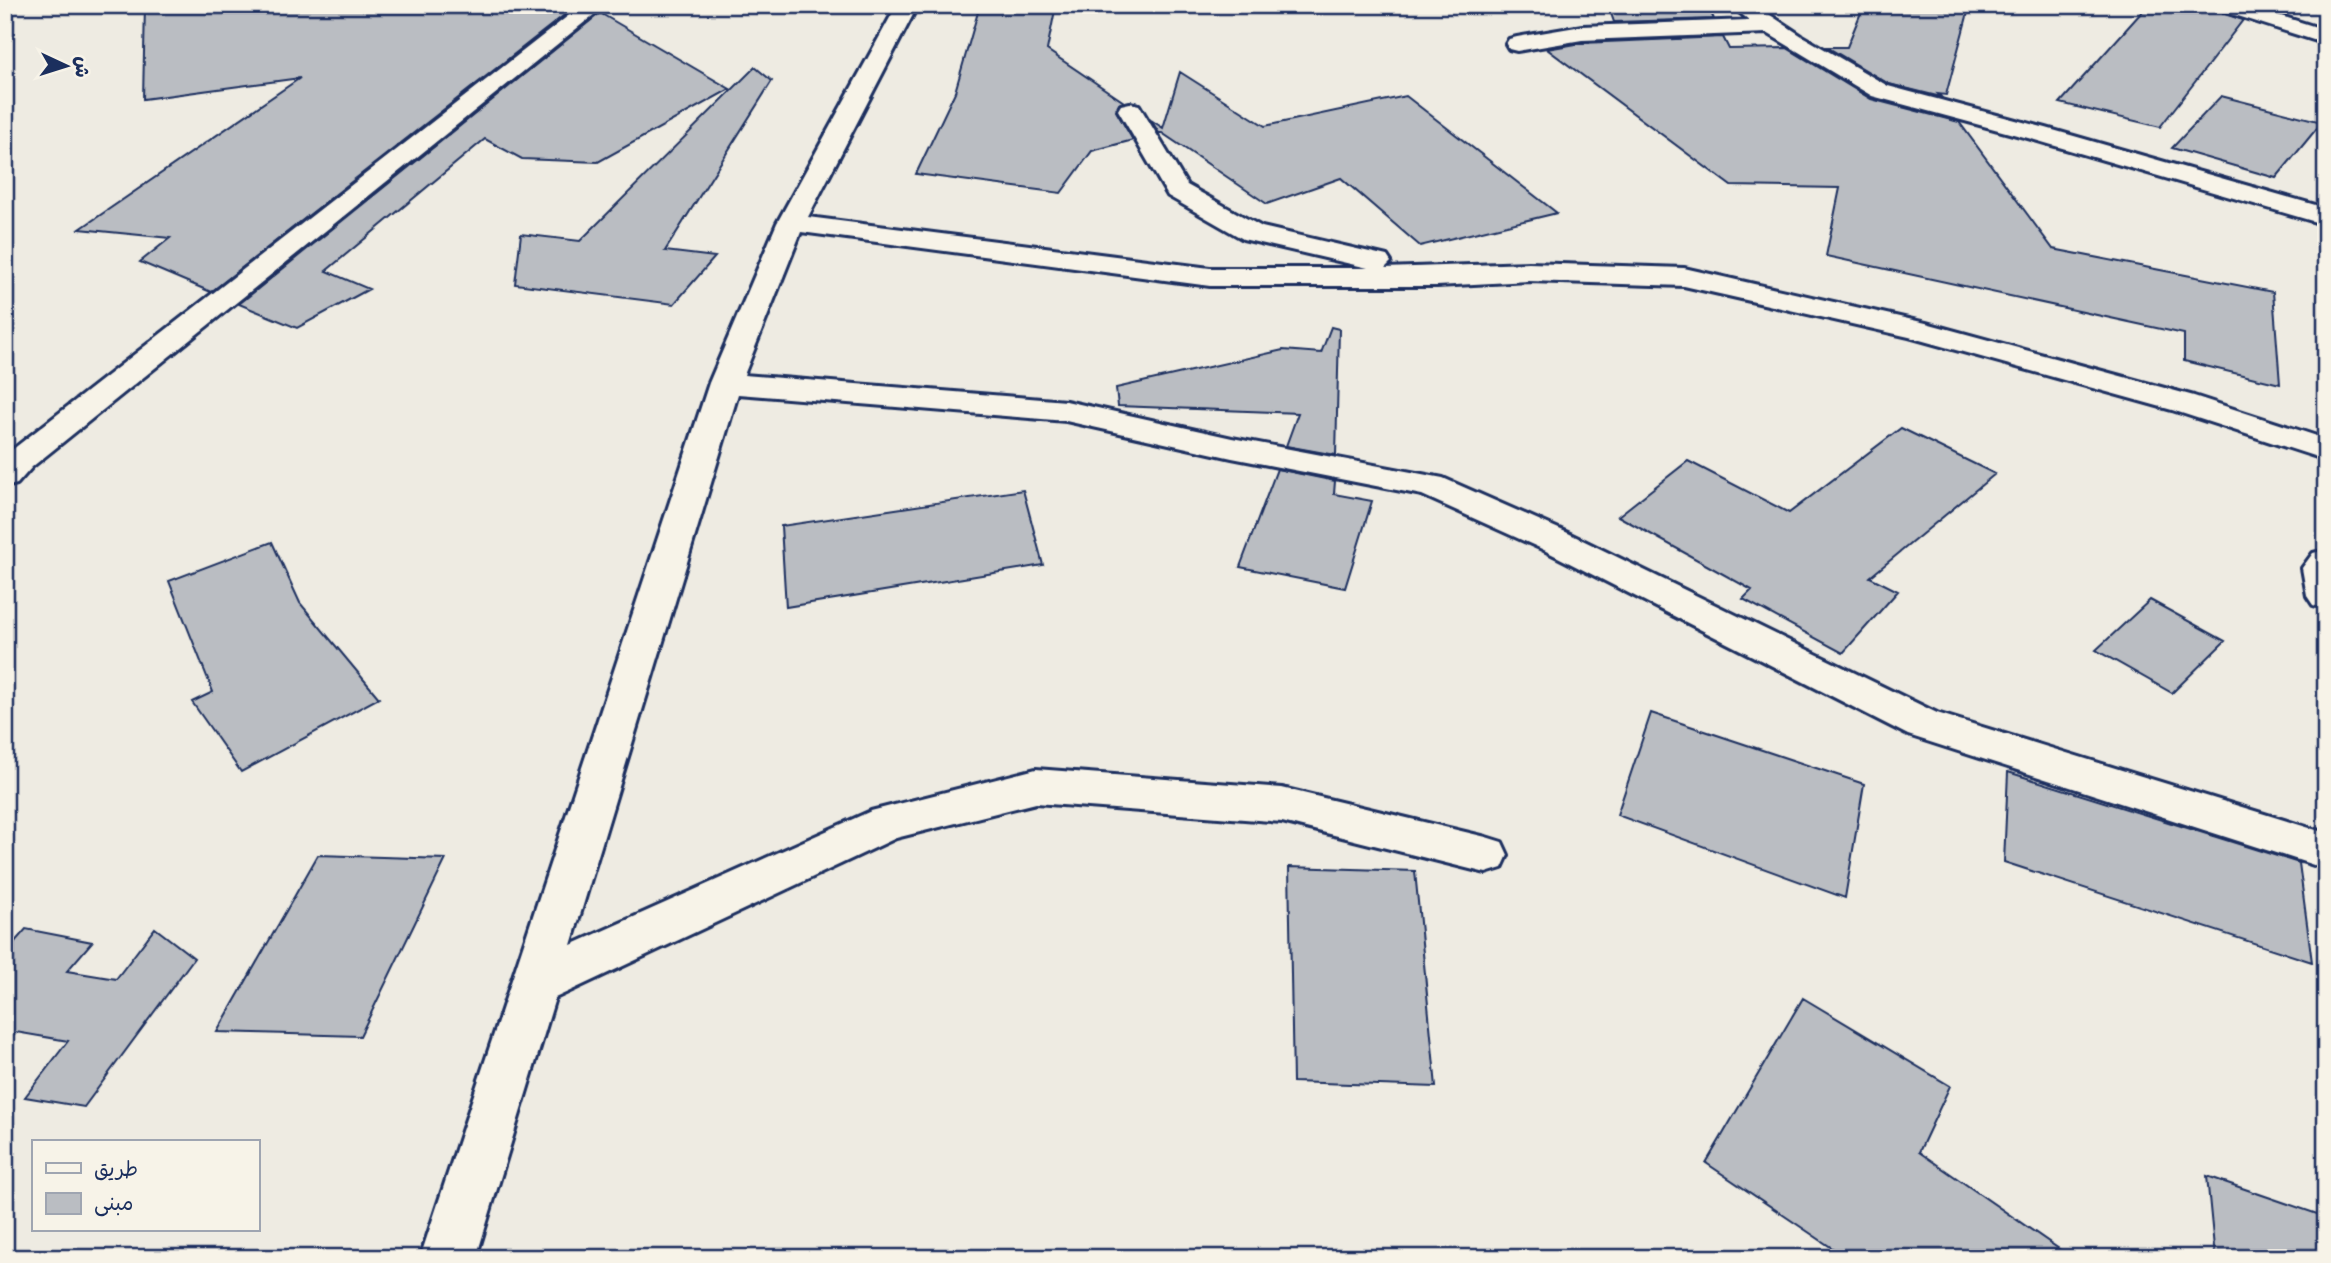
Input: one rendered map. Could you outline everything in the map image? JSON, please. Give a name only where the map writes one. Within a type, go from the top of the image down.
[{"type":"street","points":[[10,458],[596,5]]},
{"type":"street","points":[[448,1258],[725,383],[791,223],[908,5]]},
{"type":"street","points":[[1740,5],[1880,91],[2037,133],[2326,217]]},
{"type":"street","points":[[2223,5],[2326,37]]},
{"type":"street","points":[[1517,44],[1582,33],[1771,26]]},
{"type":"street","points":[[1130,110],[1177,190],[1253,233],[1437,276]]},
{"type":"street","points":[[791,223],[1210,277],[1437,276],[1529,272],[1684,277],[1916,329],[2183,403],[2326,450]]},
{"type":"street","points":[[725,383],[1066,411],[1233,448],[1431,486],[1555,541],[1923,724],[2326,851]]},
{"type":"street","points":[[2326,562],[2320,568],[2326,596]]},
{"type":"street","points":[[534,984],[886,823],[1036,786],[1282,805],[1486,855]]},
{"type":"building","points":[[145,5],[577,5],[211,292],[140,262],[170,238],[80,229],[300,78],[143,99]]},
{"type":"building","points":[[980,5],[1056,5],[1047,50],[1124,102],[1119,104],[1116,111],[1133,140],[1092,151],[1061,193],[916,174],[955,92]]},
{"type":"building","points":[[1608,5],[1707,5],[1714,19],[1614,22]]},
{"type":"building","points":[[1864,5],[1970,5],[1946,95],[1938,94],[1941,97],[1889,84],[1827,47],[1847,47]]},
{"type":"building","points":[[2148,5],[2211,5],[2215,11],[2243,20],[2160,127],[2060,103]]},
{"type":"building","points":[[600,13],[730,89],[598,162],[522,159],[485,139],[326,271],[369,289],[297,328],[239,304]]},
{"type":"building","points":[[1723,37],[1729,49],[1787,48],[1871,99],[1959,122],[2053,249],[2273,292],[2280,384],[2184,361],[2184,334],[1826,256],[1840,188],[1731,186],[1547,49],[1582,43]]},
{"type":"building","points":[[755,67],[772,81],[665,251],[715,257],[674,304],[515,284],[521,234],[580,241]]},
{"type":"building","points":[[1180,72],[1265,126],[1406,96],[1557,213],[1420,246],[1341,178],[1267,204],[1159,133],[1151,120],[1163,128]]},
{"type":"building","points":[[2221,96],[2322,122],[2276,178],[2172,148]]},
{"type":"building","points":[[1331,327],[1339,329],[1336,455],[1286,446],[1298,413],[1118,406],[1116,388],[1283,350],[1321,353]]},
{"type":"building","points":[[1901,428],[1995,474],[1870,577],[1898,591],[1843,653],[1743,599],[1752,590],[1618,516],[1688,461],[1789,513]]},
{"type":"building","points":[[1277,469],[1335,481],[1334,494],[1372,501],[1345,588],[1240,567]]},
{"type":"building","points":[[1023,490],[1043,565],[786,607],[781,526]]},
{"type":"building","points":[[272,542],[300,603],[379,698],[241,772],[192,702],[213,692],[169,581]]},
{"type":"building","points":[[2150,600],[2225,641],[2172,693],[2096,650]]},
{"type":"building","points":[[1651,713],[1864,784],[1845,898],[1617,815]]},
{"type":"building","points":[[2008,772],[2299,863],[2312,962],[2004,862]]},
{"type":"building","points":[[318,855],[446,859],[360,1036],[217,1032]]},
{"type":"building","points":[[1289,867],[1415,871],[1436,1087],[1293,1082]]},
{"type":"building","points":[[155,928],[194,958],[84,1107],[25,1097],[68,1041],[16,1032],[5,1044],[5,953],[26,929],[92,942],[67,971],[116,979]]},
{"type":"building","points":[[1803,998],[1950,1086],[1919,1152],[2072,1258],[1847,1258],[1706,1163]]},
{"type":"building","points":[[2207,1176],[2326,1217],[2326,1258],[2215,1258]]}]
